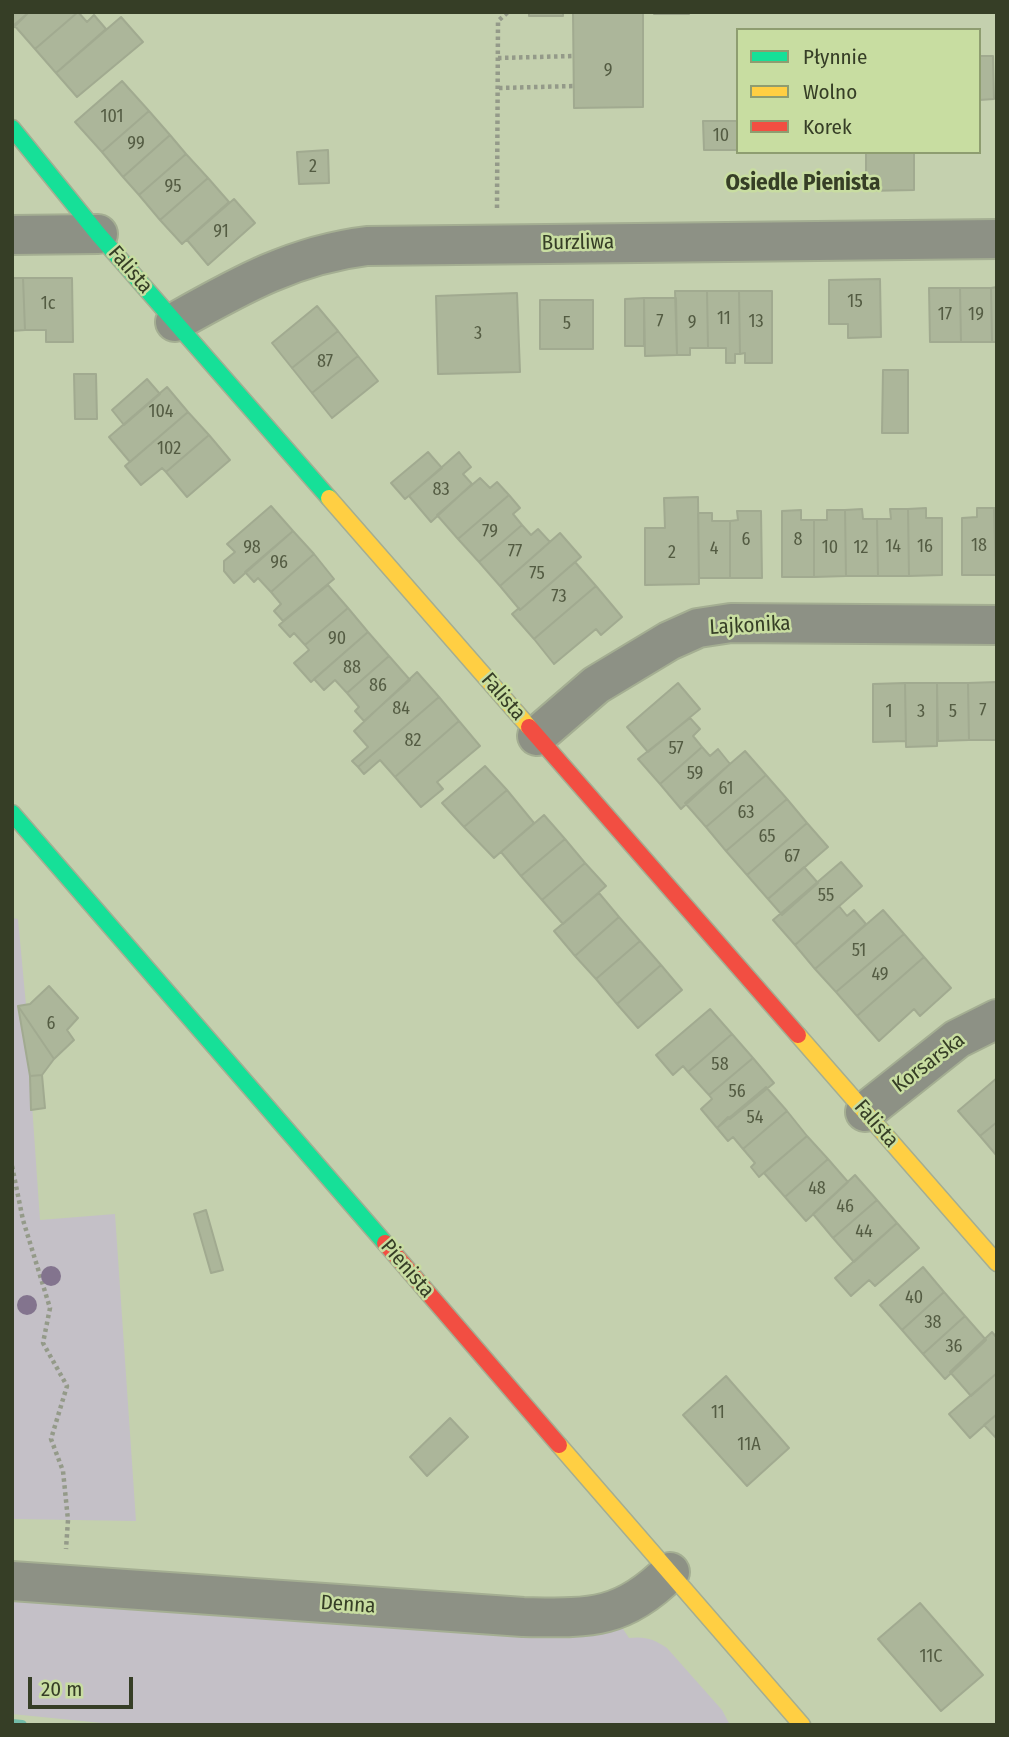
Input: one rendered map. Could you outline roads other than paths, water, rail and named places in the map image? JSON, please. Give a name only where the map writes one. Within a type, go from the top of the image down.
[{"type":"street","name":"Falista","points":[[12,128],[98,234],[997,1263]]},
{"type":"street","points":[[12,235],[98,234]]},
{"type":"street","name":"Burzliwa","points":[[175,322],[242,285],[294,262],[334,250],[401,245],[997,239]]},
{"type":"street","name":"Lajkonika","points":[[537,736],[596,685],[669,641],[698,628],[731,623],[997,625]]},
{"type":"street","name":"Pienista","points":[[12,813],[802,1725]]},
{"type":"street","name":"Korsarska","points":[[865,1112],[957,1039],[997,1019]]},
{"type":"street","name":"Denna","points":[[12,1581],[523,1617],[575,1618],[600,1615],[633,1602],[670,1572]]},
{"type":"waterway","points":[[12,1724],[22,1725]]},
{"type":"district","name":"Osiedle Pienista","points":[[803,184]]}]
